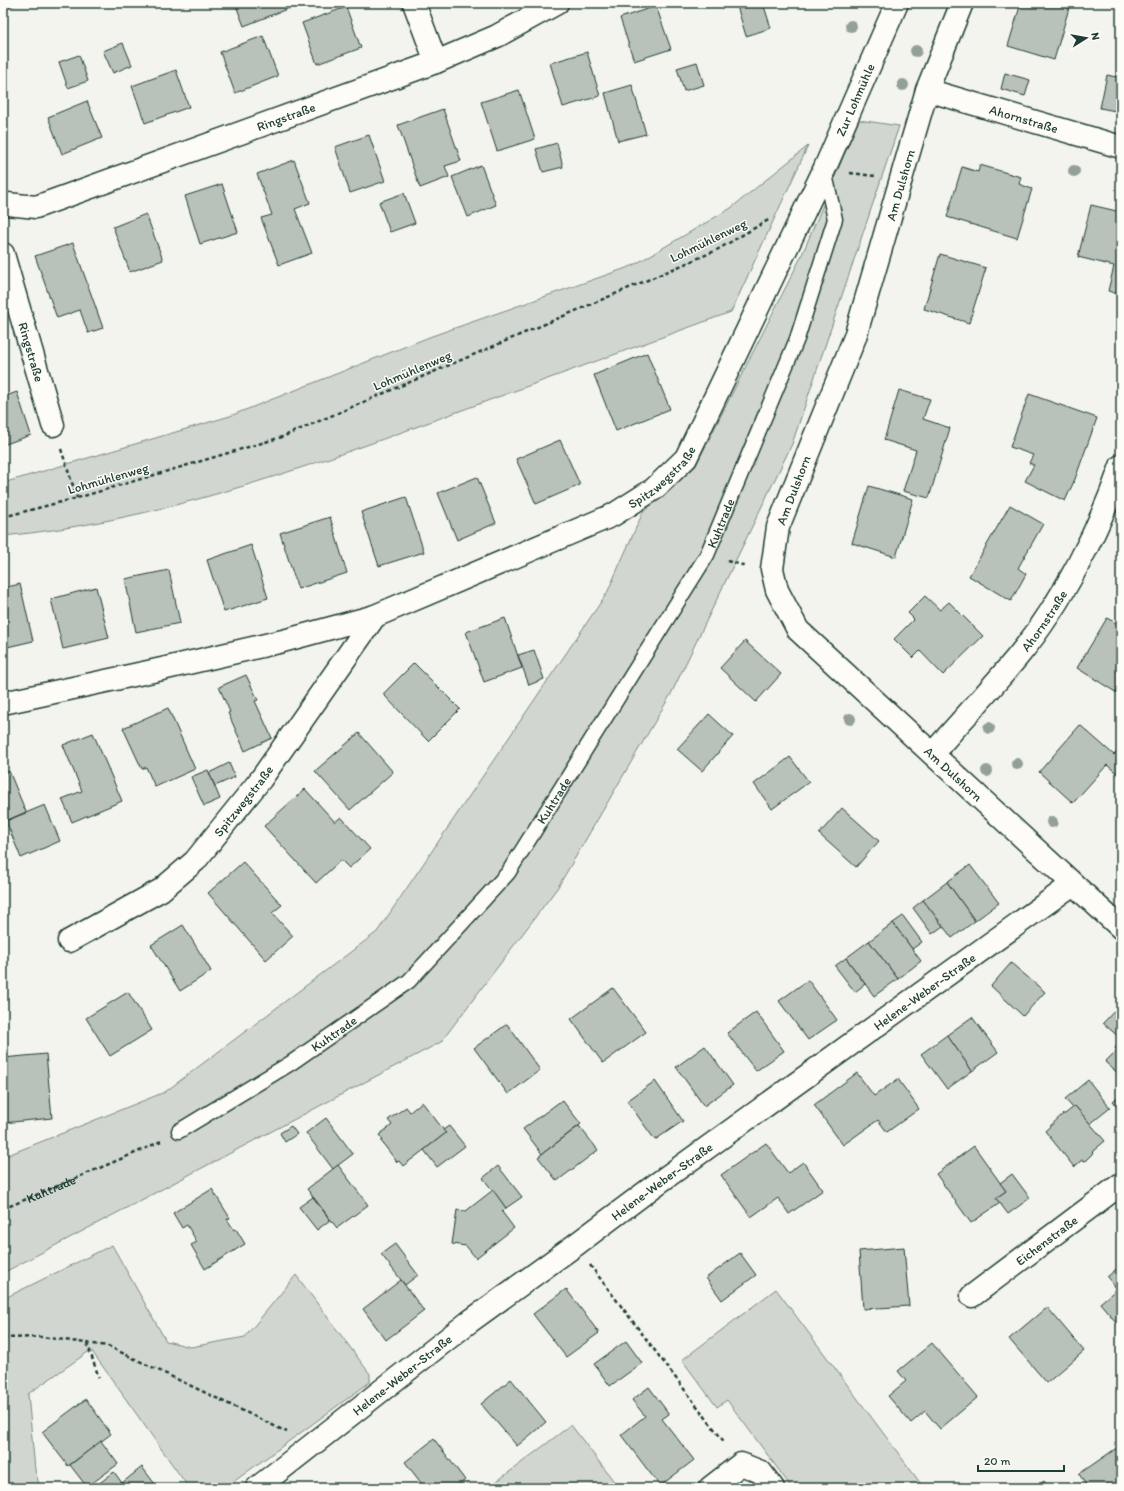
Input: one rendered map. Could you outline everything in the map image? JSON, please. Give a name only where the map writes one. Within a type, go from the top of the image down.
[{"type":"street","points":[[414,3],[436,62]]},
{"type":"street","name":"Ringstraße","points":[[4,205],[36,207],[436,62],[496,36],[557,3]]},
{"type":"street","name":"Zur Lohmühle","points":[[810,196],[824,170],[897,3]]},
{"type":"street","name":"Am Dulshorn","points":[[962,3],[928,90],[855,337],[778,527],[772,569],[777,590],[798,630],[1121,928]]},
{"type":"street","name":"Ahornstraße","points":[[928,90],[1121,147]]},
{"type":"street","name":"Spitzwegstraße","points":[[3,703],[283,641],[375,616],[613,515],[654,489],[686,458],[810,196]]},
{"type":"street","name":"Ringstraße","points":[[3,254],[54,426]]},
{"type":"street","name":"Ahornstraße","points":[[933,753],[1020,654],[1063,592],[1110,498],[1121,466]]},
{"type":"street","name":"Spitzwegstraße","points":[[69,941],[161,890],[195,861],[261,779],[375,616]]},
{"type":"street","name":"Helene-Weber-Straße","points":[[257,1488],[469,1322],[654,1186],[1073,884]]},
{"type":"street","name":"Eichenstraße","points":[[972,1296],[1121,1184]]},
{"type":"street","points":[[710,1488],[741,1464],[761,1472],[773,1488]]},
{"type":"lane","name":"Kuhtrade","points":[[179,1131],[290,1063],[409,981],[508,873],[707,555],[797,339],[835,220],[824,170]]},
{"type":"path","points":[[824,170],[901,180]]},
{"type":"path","name":"Lohmühlenweg","points":[[3,517],[77,498],[282,437],[714,251],[772,218]]},
{"type":"path","points":[[54,426],[77,498]]},
{"type":"path","points":[[707,555],[740,565],[772,569]]},
{"type":"path","name":"Kuhtrade","points":[[3,1209],[142,1150],[179,1131]]},
{"type":"path","points":[[574,1246],[741,1464]]},
{"type":"path","points":[[3,1338],[42,1337],[108,1346],[313,1444]]},
{"type":"path","points":[[87,1343],[99,1378]]},
{"type":"shaded area","points":[[859,120],[899,126],[792,444],[671,694],[558,887],[441,1042],[3,1273],[3,1157],[165,1092],[377,932],[607,593],[643,512],[695,467],[801,257]]},
{"type":"shaded area","points":[[808,146],[731,312],[276,476],[168,507],[114,519],[59,529],[3,536],[3,483],[230,416],[432,336],[632,266],[731,208]]},
{"type":"shaded area","points":[[112,1245],[166,1341],[191,1347],[245,1337],[296,1275],[370,1374],[370,1382],[225,1488],[189,1488],[91,1350],[28,1394],[35,1470],[40,1488],[3,1488],[3,1299]]},
{"type":"shaded area","points":[[776,1289],[924,1488],[792,1488],[727,1400],[717,1407],[682,1360]]},
{"type":"shaded area","points":[[571,1425],[619,1488],[501,1488],[496,1482]]},
{"type":"building","points":[[3,3],[20,3],[3,9]]},
{"type":"building","points":[[235,3],[302,3],[244,26]]},
{"type":"building","points":[[747,3],[763,3],[771,28],[746,36],[737,6]]},
{"type":"building","points":[[1021,3],[1054,3],[1069,8],[1054,60],[1008,46]]},
{"type":"building","points":[[656,6],[671,49],[634,61],[620,18]]},
{"type":"building","points":[[346,7],[361,48],[317,64],[302,23]]},
{"type":"building","points":[[263,36],[278,76],[235,93],[220,52]]},
{"type":"building","points":[[123,43],[132,65],[113,73],[103,51]]},
{"type":"building","points":[[587,52],[600,96],[563,107],[550,63]]},
{"type":"building","points":[[1121,54],[1121,112],[1100,108],[1107,75],[1116,77]]},
{"type":"building","points":[[79,55],[88,81],[68,88],[59,62]]},
{"type":"building","points":[[697,62],[704,85],[684,91],[677,68]]},
{"type":"building","points":[[176,70],[189,107],[145,123],[132,86]]},
{"type":"building","points":[[1005,73],[1030,80],[1025,96],[1001,89]]},
{"type":"building","points":[[632,85],[646,134],[618,141],[605,93]]},
{"type":"building","points":[[519,90],[535,139],[497,151],[481,102]]},
{"type":"building","points":[[87,101],[102,138],[62,154],[48,117]]},
{"type":"building","points":[[443,109],[461,161],[445,166],[449,177],[420,188],[398,125]]},
{"type":"building","points":[[369,135],[385,181],[350,193],[335,147]]},
{"type":"building","points":[[557,143],[563,167],[543,172],[536,149]]},
{"type":"building","points":[[294,160],[310,203],[295,209],[312,253],[279,265],[261,218],[272,215],[257,174]]},
{"type":"building","points":[[481,165],[496,205],[468,217],[452,177]]},
{"type":"building","points":[[980,165],[1021,177],[1019,184],[1032,189],[1017,238],[947,217],[962,167],[978,172]]},
{"type":"building","points":[[222,184],[238,232],[200,244],[185,196]]},
{"type":"building","points":[[404,193],[415,223],[390,232],[379,202]]},
{"type":"building","points":[[1091,205],[1121,212],[1121,295],[1108,291],[1114,266],[1078,257]]},
{"type":"building","points":[[146,214],[163,260],[130,272],[113,227]]},
{"type":"building","points":[[73,243],[103,328],[88,333],[80,310],[57,318],[35,256]]},
{"type":"building","points":[[940,254],[986,268],[969,323],[924,309]]},
{"type":"building","points":[[647,353],[670,409],[616,431],[594,375]]},
{"type":"building","points":[[899,390],[930,399],[923,419],[950,428],[929,498],[903,491],[916,450],[884,440]]},
{"type":"building","points":[[17,392],[31,435],[3,445],[3,397]]},
{"type":"building","points":[[1029,394],[1097,418],[1075,479],[1065,501],[1025,481],[1034,465],[1029,463],[1033,455],[1010,447]]},
{"type":"building","points":[[560,440],[580,485],[536,504],[516,459]]},
{"type":"building","points":[[477,477],[496,523],[457,540],[438,493]]},
{"type":"building","points":[[869,486],[913,499],[896,557],[852,543]]},
{"type":"building","points":[[406,497],[424,552],[379,566],[361,512]]},
{"type":"building","points":[[1010,505],[1043,524],[1018,568],[1026,574],[1011,601],[969,576]]},
{"type":"building","points":[[330,517],[347,573],[298,589],[280,533]]},
{"type":"building","points":[[251,545],[268,598],[224,612],[207,560]]},
{"type":"building","points":[[169,570],[180,623],[136,632],[125,579]]},
{"type":"building","points":[[20,584],[33,641],[3,648],[3,588]]},
{"type":"building","points":[[96,587],[109,638],[63,649],[51,599]]},
{"type":"building","points":[[925,596],[940,610],[949,602],[983,636],[943,675],[920,651],[913,658],[894,639],[914,619],[908,613]]},
{"type":"building","points":[[505,618],[522,668],[484,682],[466,632]]},
{"type":"building","points":[[1107,618],[1121,626],[1121,687],[1117,693],[1077,668]]},
{"type":"building","points":[[745,641],[781,674],[756,702],[720,668]]},
{"type":"building","points":[[534,650],[544,679],[529,685],[518,655]]},
{"type":"building","points":[[414,663],[460,709],[428,741],[383,694]]},
{"type":"building","points":[[246,675],[258,700],[255,701],[272,738],[245,751],[228,713],[230,712],[219,687]]},
{"type":"building","points":[[168,708],[195,769],[155,787],[146,767],[142,769],[123,728]]},
{"type":"building","points":[[709,714],[733,736],[702,771],[677,749]]},
{"type":"building","points":[[1080,725],[1114,755],[1121,747],[1121,775],[1120,776],[1107,765],[1073,803],[1039,772]]},
{"type":"building","points":[[93,733],[122,801],[72,822],[62,799],[82,791],[63,745]]},
{"type":"building","points":[[359,733],[393,772],[350,810],[315,771]]},
{"type":"building","points":[[790,757],[809,782],[772,809],[754,784]]},
{"type":"building","points":[[229,763],[235,777],[215,786],[209,773]]},
{"type":"building","points":[[208,770],[220,799],[204,806],[191,777]]},
{"type":"building","points":[[9,771],[26,812],[3,822],[3,774]]},
{"type":"building","points":[[305,789],[335,822],[341,817],[370,849],[349,868],[341,860],[316,883],[264,826]]},
{"type":"building","points":[[45,805],[60,841],[21,858],[6,821]]},
{"type":"building","points":[[842,808],[879,841],[856,867],[819,834]]},
{"type":"building","points":[[243,862],[282,905],[272,913],[293,936],[266,960],[208,893]]},
{"type":"building","points":[[970,865],[999,903],[975,921],[947,882]]},
{"type":"building","points":[[947,882],[975,921],[952,938],[923,900]]},
{"type":"building","points":[[923,900],[943,926],[932,934],[913,908]]},
{"type":"building","points":[[903,916],[922,942],[912,949],[893,923]]},
{"type":"building","points":[[893,923],[921,961],[898,979],[869,941]]},
{"type":"building","points":[[183,925],[211,971],[180,991],[151,945]]},
{"type":"building","points":[[869,941],[898,979],[874,996],[846,958]]},
{"type":"building","points":[[846,958],[865,984],[855,992],[835,966]]},
{"type":"building","points":[[1011,963],[1045,992],[1023,1016],[991,986]]},
{"type":"building","points":[[808,980],[837,1020],[808,1040],[779,1001]]},
{"type":"building","points":[[613,988],[646,1032],[603,1063],[571,1019]]},
{"type":"building","points":[[128,992],[152,1030],[110,1056],[86,1018]]},
{"type":"building","points":[[1121,1004],[1121,1039],[1103,1023]]},
{"type":"building","points":[[756,1012],[784,1051],[756,1071],[727,1033]]},
{"type":"building","points":[[972,1017],[998,1052],[972,1071],[947,1035]]},
{"type":"building","points":[[507,1024],[540,1070],[508,1094],[474,1048]]},
{"type":"building","points":[[947,1035],[972,1071],[947,1089],[921,1054]]},
{"type":"building","points":[[1121,1041],[1121,1076],[1105,1062],[1117,1050],[1115,1048]]},
{"type":"building","points":[[705,1046],[733,1085],[704,1106],[676,1067]]},
{"type":"building","points":[[46,1054],[52,1118],[3,1123],[3,1058]]},
{"type":"building","points":[[857,1073],[874,1096],[898,1079],[919,1109],[887,1132],[878,1120],[843,1145],[814,1105]]},
{"type":"building","points":[[1088,1080],[1110,1108],[1090,1124],[1075,1106],[1073,1108],[1065,1099]]},
{"type":"building","points":[[655,1081],[683,1121],[655,1140],[627,1101]]},
{"type":"building","points":[[1121,1094],[1121,1111],[1113,1101]]},
{"type":"building","points":[[562,1100],[581,1124],[542,1154],[523,1129]]},
{"type":"building","points":[[422,1102],[446,1133],[403,1166],[399,1161],[397,1162],[381,1141],[383,1140],[379,1135],[392,1125],[388,1120],[406,1107],[410,1112]]},
{"type":"building","points":[[1075,1106],[1105,1141],[1093,1151],[1085,1161],[1082,1160],[1074,1167],[1045,1131],[1063,1114]]},
{"type":"building","points":[[326,1118],[353,1154],[333,1169],[306,1133]]},
{"type":"building","points":[[291,1126],[297,1134],[285,1142],[280,1133]]},
{"type":"building","points":[[449,1126],[465,1146],[437,1167],[424,1150],[446,1133],[443,1130]]},
{"type":"building","points":[[579,1126],[598,1150],[557,1181],[538,1157]]},
{"type":"building","points":[[766,1143],[788,1173],[803,1162],[823,1190],[789,1214],[778,1198],[751,1217],[721,1175]]},
{"type":"building","points":[[974,1146],[1006,1191],[996,1198],[1000,1203],[971,1223],[936,1174]]},
{"type":"building","points":[[338,1165],[368,1205],[337,1228],[307,1189]]},
{"type":"building","points":[[498,1166],[522,1197],[506,1208],[483,1178]]},
{"type":"building","points":[[1012,1174],[1030,1198],[1008,1214],[996,1198],[1006,1191],[1000,1183]]},
{"type":"building","points":[[212,1189],[230,1218],[227,1219],[234,1230],[236,1229],[245,1244],[205,1269],[191,1245],[197,1242],[187,1225],[182,1228],[173,1213]]},
{"type":"building","points":[[493,1190],[506,1208],[502,1212],[514,1228],[476,1258],[466,1246],[452,1244],[457,1210],[466,1211]]},
{"type":"building","points":[[313,1197],[330,1220],[317,1230],[299,1207]]},
{"type":"building","points":[[395,1244],[418,1275],[405,1285],[381,1254]]},
{"type":"building","points":[[904,1247],[909,1306],[863,1309],[859,1251]]},
{"type":"building","points":[[740,1253],[756,1275],[722,1300],[706,1278]]},
{"type":"building","points":[[1121,1265],[1121,1328],[1100,1303],[1117,1289],[1107,1277]]},
{"type":"building","points":[[401,1280],[424,1311],[386,1340],[363,1309]]},
{"type":"building","points":[[566,1289],[599,1333],[566,1357],[533,1314]]},
{"type":"building","points":[[1047,1307],[1084,1351],[1047,1383],[1009,1339]]},
{"type":"building","points":[[626,1341],[642,1363],[610,1386],[594,1364]]},
{"type":"building","points":[[932,1343],[978,1397],[940,1429],[925,1411],[911,1423],[888,1396],[906,1381],[898,1371]]},
{"type":"building","points":[[511,1379],[546,1422],[517,1446],[481,1404]]},
{"type":"building","points":[[649,1387],[669,1414],[662,1419],[694,1460],[660,1486],[621,1435],[645,1416],[632,1400]]},
{"type":"building","points":[[86,1399],[111,1434],[68,1466],[42,1432]]},
{"type":"building","points":[[434,1439],[465,1480],[455,1488],[425,1488],[405,1462]]},
{"type":"building","points":[[101,1441],[118,1464],[87,1487],[70,1465]]},
{"type":"building","points":[[1121,1445],[1121,1488],[1088,1488],[1079,1474]]},
{"type":"building","points":[[142,1467],[158,1488],[115,1488],[122,1483]]},
{"type":"building","points":[[114,1472],[122,1483],[115,1488],[93,1488]]},
{"type":"building","points":[[1044,1481],[1049,1488],[1034,1488]]}]
